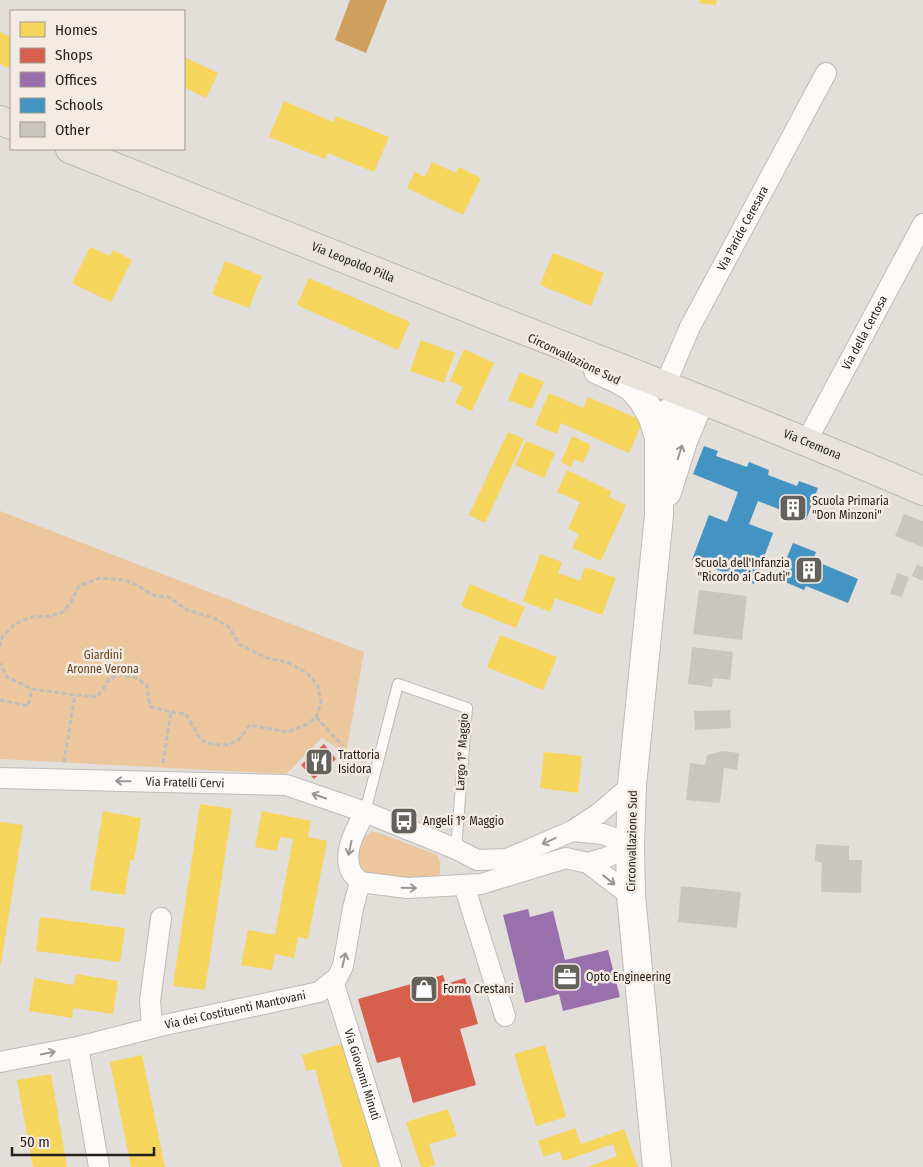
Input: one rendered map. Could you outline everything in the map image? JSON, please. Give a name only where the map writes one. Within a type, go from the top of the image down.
[{"type":"main road","name":"Via Leopoldo Pilla","points":[[72,150],[492,318],[666,385]]},
{"type":"main road","name":"Circonvallazione Sud","points":[[492,318],[562,356],[618,379],[633,388],[643,400],[653,418],[659,438],[659,514],[632,785],[630,844],[631,896],[657,1167]]},
{"type":"main road","name":"Via Cremona","points":[[666,385],[923,491]]},
{"type":"main road","name":"Circonvallazione Sud","points":[[659,438],[667,414],[676,407],[700,400]]},
{"type":"main road","name":"Circonvallazione Sud","points":[[659,514],[683,441],[700,400]]},
{"type":"street","name":"Via Paride Ceresara","points":[[666,385],[690,327],[826,73]]},
{"type":"street","name":"Via della Certosa","points":[[806,442],[923,224]]},
{"type":"street","name":"Via Fratelli Cervi","points":[[0,778],[286,785],[365,812]]},
{"type":"street","points":[[365,812],[456,849],[477,860],[506,859],[572,832],[598,814],[632,785]]},
{"type":"street","name":"Largo 1° Maggio","points":[[360,882],[352,873],[348,858],[353,835],[365,812]]},
{"type":"street","points":[[572,832],[603,834],[630,844]]},
{"type":"street","points":[[588,863],[608,857],[630,844]]},
{"type":"street","points":[[360,882],[407,888],[481,884],[566,858],[588,863],[631,896]]},
{"type":"street","name":"Via dei Costituenti Mantovani","points":[[0,1062],[78,1047],[152,1028],[319,992],[337,978],[344,966],[353,908],[360,882]]},
{"type":"street","points":[[464,885],[505,1016]]},
{"type":"street","name":"Via dei Costituenti Mantovani","points":[[152,1028],[150,1001],[161,918]]},
{"type":"street","name":"Via Giovanni Minuti","points":[[333,981],[391,1167]]},
{"type":"street","points":[[78,1047],[99,1167]]},
{"type":"lane","name":"Largo 1° Maggio","points":[[365,812],[398,684],[467,708],[456,849]]},
{"type":"path","points":[[0,646],[2,637],[15,624],[32,617],[50,616],[63,612],[71,602],[79,586],[100,578],[126,580],[158,597],[167,596],[187,610],[214,618],[229,627],[240,644],[267,658],[287,662],[307,673],[318,686],[321,703],[316,717],[306,725],[287,732],[250,725],[240,739],[228,745],[214,745],[201,740],[186,714],[151,707],[148,685],[136,678],[120,674],[109,678],[97,697],[75,695],[32,689],[7,677],[0,663]]},
{"type":"path","points":[[0,700],[28,706],[32,689]]},
{"type":"path","points":[[64,763],[75,695]]},
{"type":"path","points":[[162,768],[171,712]]},
{"type":"path","points":[[316,717],[343,746]]},
{"type":"green space","name":"Giardini Aronne Verona","points":[[0,511],[364,652],[346,754],[322,738],[286,774],[0,759]]},
{"type":"green space","points":[[372,831],[437,855],[440,861],[440,875],[435,878],[369,878],[358,865],[360,842]]},
{"type":"shaded area","points":[[350,0],[387,0],[366,53],[335,40]]},
{"type":"building: Homes","points":[[700,0],[717,0],[716,5],[699,3]]},
{"type":"building: Homes","points":[[0,32],[10,37],[10,69],[0,64]]},
{"type":"building: Homes","points":[[185,57],[218,73],[206,98],[185,88]]},
{"type":"building: Homes","points":[[284,101],[333,122],[336,116],[389,137],[374,172],[328,153],[325,159],[269,137]]},
{"type":"building: Homes","points":[[432,162],[456,173],[459,167],[481,178],[463,215],[407,188],[415,172],[425,177]]},
{"type":"building: Homes","points":[[90,247],[110,256],[113,250],[132,260],[111,302],[72,283]]},
{"type":"building: Homes","points":[[553,253],[604,273],[591,306],[540,285]]},
{"type":"building: Homes","points":[[225,261],[262,276],[249,308],[212,294]]},
{"type":"building: Homes","points":[[309,278],[410,322],[398,350],[297,305]]},
{"type":"building: Homes","points":[[421,340],[455,353],[444,383],[410,371]]},
{"type":"building: Homes","points":[[464,349],[494,363],[472,411],[455,403],[463,387],[450,381]]},
{"type":"building: Homes","points":[[520,372],[544,382],[532,409],[508,400]]},
{"type":"building: Homes","points":[[549,393],[583,408],[588,397],[643,421],[629,453],[561,423],[557,434],[535,425]]},
{"type":"building: Homes","points":[[508,432],[524,439],[485,523],[469,515]]},
{"type":"building: Homes","points":[[572,436],[591,445],[583,463],[574,459],[571,467],[561,462]]},
{"type":"building: Homes","points":[[526,441],[555,453],[544,478],[515,465]]},
{"type":"building: Homes","points":[[567,470],[611,491],[609,497],[626,505],[601,561],[572,548],[579,534],[568,529],[580,502],[557,492]]},
{"type":"building: Homes","points":[[540,554],[562,562],[558,573],[580,581],[585,567],[616,578],[602,615],[555,598],[550,612],[523,601]]},
{"type":"building: Homes","points":[[470,584],[525,607],[516,628],[461,606]]},
{"type":"building: Homes","points":[[500,635],[557,657],[543,690],[487,667]]},
{"type":"building: Homes","points":[[544,752],[582,756],[578,793],[540,788]]},
{"type":"building: Homes","points":[[200,804],[232,809],[205,990],[173,986]]},
{"type":"building: Homes","points":[[103,811],[141,818],[134,860],[130,860],[125,895],[90,890]]},
{"type":"building: Homes","points":[[262,811],[311,821],[308,837],[327,841],[308,939],[298,937],[294,958],[275,954],[272,970],[241,965],[248,930],[275,935],[293,839],[280,837],[277,851],[255,847]]},
{"type":"building: Homes","points":[[0,822],[23,825],[1,964],[0,964]]},
{"type":"building: Homes","points":[[40,917],[125,928],[120,962],[36,951]]},
{"type":"building: Homes","points":[[76,974],[118,981],[113,1014],[73,1008],[72,1018],[29,1011],[34,978],[74,985]]},
{"type":"building: Homes","points":[[345,1043],[379,1167],[342,1167],[315,1069],[306,1071],[302,1055]]},
{"type":"building: Homes","points":[[545,1045],[566,1117],[536,1126],[514,1054]]},
{"type":"building: Homes","points":[[142,1055],[165,1167],[131,1167],[110,1062]]},
{"type":"building: Homes","points":[[51,1074],[67,1167],[33,1167],[17,1080]]},
{"type":"building: Homes","points":[[448,1109],[457,1136],[429,1144],[435,1165],[421,1167],[406,1122]]},
{"type":"building: Homes","points":[[575,1128],[581,1144],[624,1129],[638,1167],[588,1167],[617,1156],[613,1144],[563,1161],[560,1151],[544,1157],[538,1141]]},
{"type":"building: Shops","name":"Trattoria Isidora","points":[[324,744],[336,759],[314,779],[301,765]]},
{"type":"building: Shops","points":[[443,975],[446,984],[465,978],[478,1024],[460,1029],[476,1085],[413,1103],[400,1057],[377,1063],[358,999]]},
{"type":"building: Offices","name":"Opto Engineering","points":[[528,909],[530,917],[553,911],[565,960],[608,950],[620,997],[563,1011],[559,994],[525,1003],[503,915]]},
{"type":"building: Schools","name":"Scuola Primaria \"Don Minzoni\"","points":[[704,446],[718,451],[716,456],[747,467],[749,462],[769,470],[768,475],[797,486],[799,481],[818,488],[806,520],[758,501],[749,524],[773,533],[754,584],[692,560],[709,515],[727,522],[738,492],[693,474]]},
{"type":"building: Schools","name":"Scuola dell'Infanzia \"Ricordo ai Caduti\"","points":[[793,543],[816,552],[813,560],[858,579],[848,603],[806,586],[804,590],[778,579]]},
{"type":"building: Other","points":[[904,514],[923,521],[923,547],[895,536]]},
{"type":"building: Other","points":[[917,564],[923,567],[923,581],[912,576]]},
{"type":"building: Other","points":[[897,573],[909,577],[902,597],[890,594]]},
{"type":"building: Other","points":[[699,590],[747,596],[742,640],[693,634]]},
{"type":"building: Other","points":[[692,647],[733,652],[730,680],[713,678],[712,687],[688,684]]},
{"type":"building: Other","points":[[730,710],[731,728],[695,730],[694,711]]},
{"type":"building: Other","points":[[723,751],[739,753],[737,770],[724,768],[720,803],[686,800],[690,763],[705,765],[707,755]]},
{"type":"building: Other","points":[[816,844],[849,846],[849,860],[862,860],[861,893],[821,892],[822,863],[815,861]]},
{"type":"building: Other","points":[[681,886],[741,892],[737,928],[678,922]]},
{"type":"place","name":"Scuola Primaria \"Don Minzoni\"","points":[[793,508]]},
{"type":"place","name":"Scuola dell'Infanzia \"Ricordo ai Caduti\"","points":[[809,570]]},
{"type":"place","name":"Trattoria Isidora","points":[[319,762]]},
{"type":"place","name":"Angeli 1° Maggio","points":[[404,821]]},
{"type":"place","name":"Opto Engineering","points":[[567,977]]},
{"type":"place","name":"Forno Crestani","points":[[424,989]]}]
